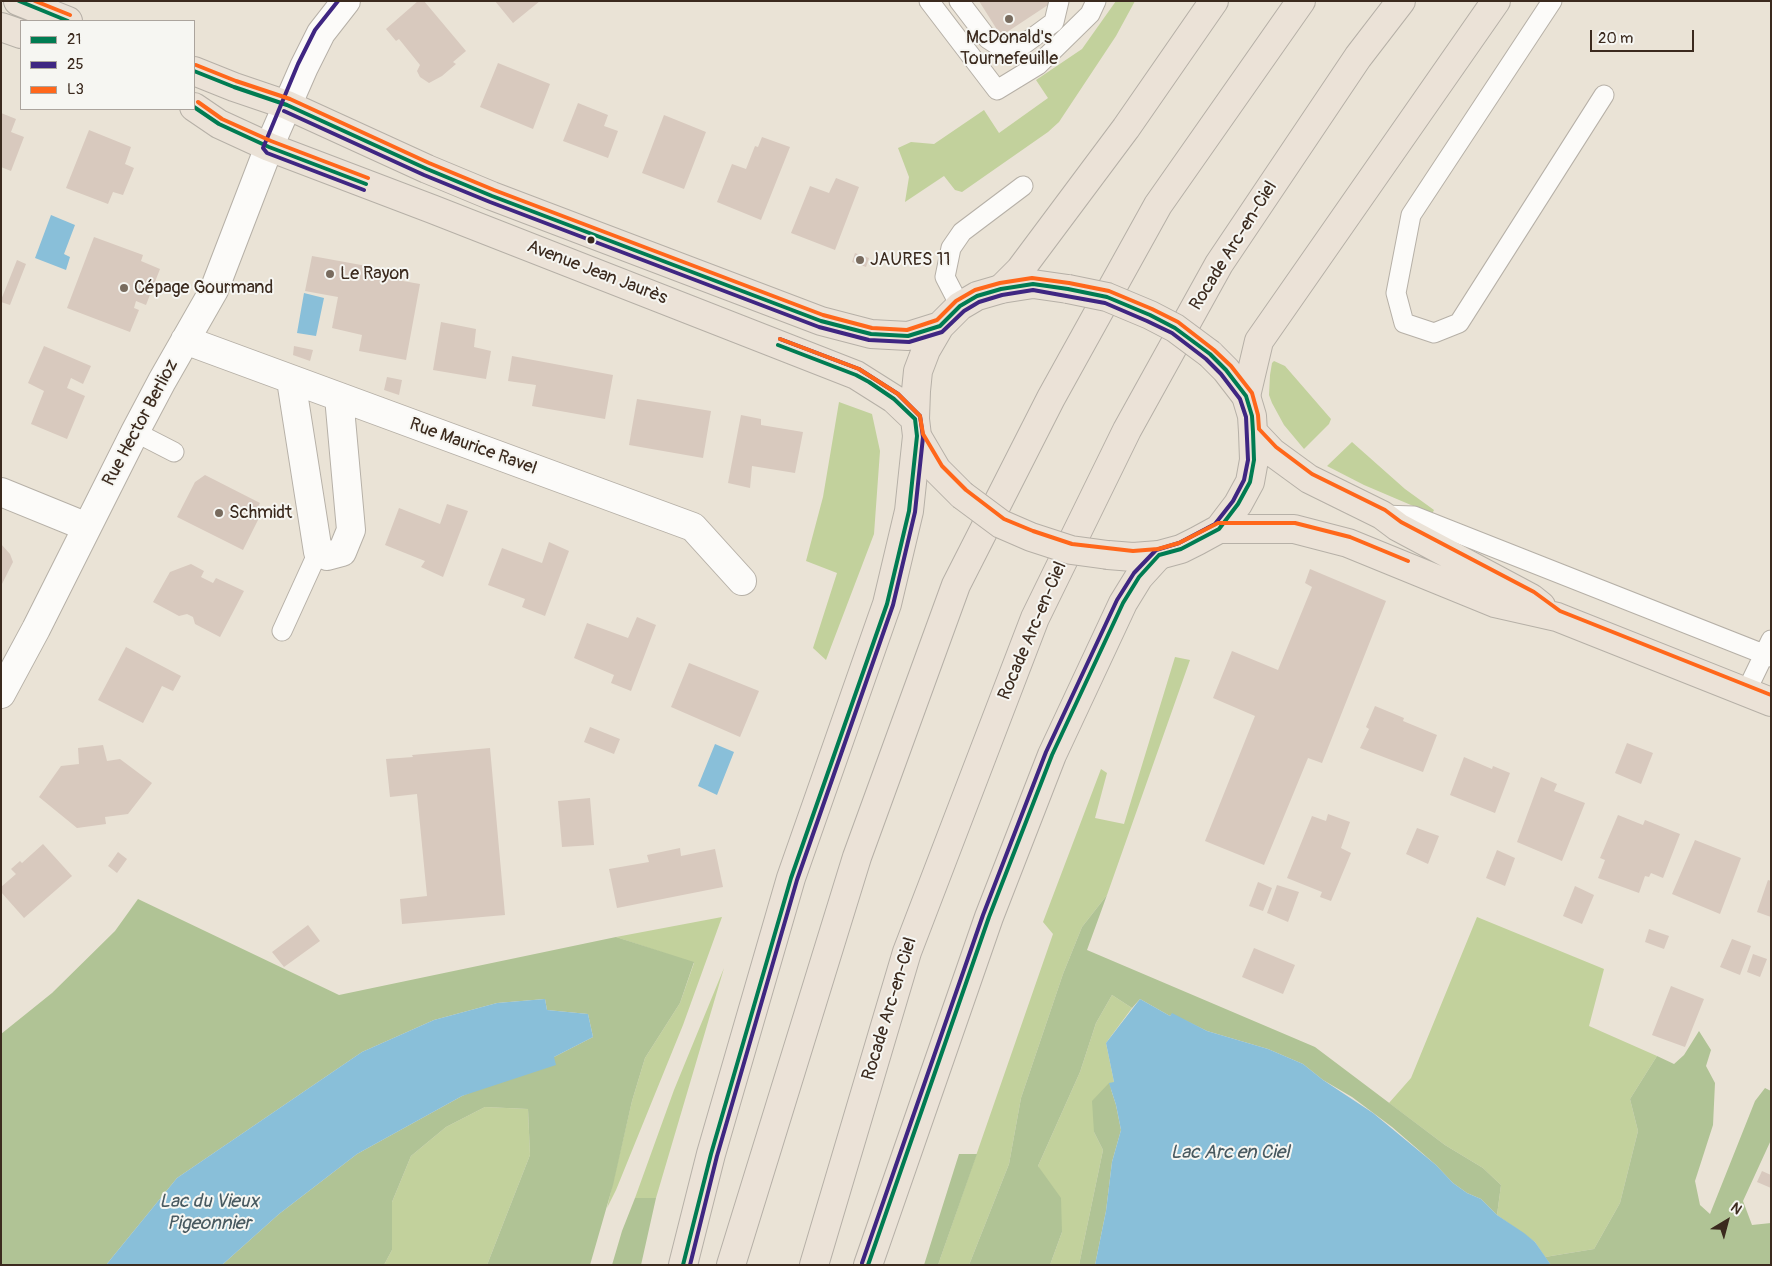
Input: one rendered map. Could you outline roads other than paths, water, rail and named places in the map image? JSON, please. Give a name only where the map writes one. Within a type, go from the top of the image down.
[{"type":"main road","points":[[18,1],[66,20]]},
{"type":"main road","points":[[1001,289],[1020,270],[1126,128],[1214,1]]},
{"type":"main road","points":[[731,1265],[857,857],[956,585],[1051,398],[1158,204],[1301,1]]},
{"type":"main road","name":"Rocade Arc-en-Ciel","points":[[814,1265],[907,952],[1035,618],[1127,430],[1219,264],[1358,57],[1401,1]]},
{"type":"main road","points":[[1246,396],[1259,341],[1496,1]]},
{"type":"main road","points":[[1,27],[20,34]]},
{"type":"main road","name":"Avenue Jean Jaurès","points":[[195,71],[287,105],[427,169],[492,196],[821,321],[871,334],[908,336],[940,326]]},
{"type":"main road","name":"Avenue Jean Jaurès","points":[[195,108],[219,124],[268,147],[856,375],[894,399],[916,427],[937,470],[962,495],[1001,524],[1031,537],[1071,550],[1133,557],[1159,555],[1181,549],[1219,529]]},
{"type":"main road","points":[[683,1265],[711,1154],[791,878],[887,604],[909,511],[916,427],[918,371],[926,350],[940,326],[960,306],[977,296],[1001,289],[1033,284],[1107,297],[1175,328],[1210,354],[1226,370],[1246,396],[1252,416],[1254,460],[1250,482],[1238,504],[1219,529]]},
{"type":"main road","points":[[1253,432],[1272,452],[1309,479],[1382,515],[1398,527],[1531,598],[1557,617]]},
{"type":"main road","points":[[1219,529],[1294,529],[1339,541],[1495,603],[1557,617],[1771,702]]},
{"type":"main road","points":[[868,1265],[989,917],[1052,754],[1123,603],[1139,578],[1159,555]]},
{"type":"street","name":"Rue Hector Berlioz","points":[[1,694],[135,432],[214,290],[268,147],[287,105],[321,33],[346,1]]},
{"type":"street","name":"Rue Maurice Ravel","points":[[185,340],[692,527],[742,581]]},
{"type":"street","points":[[290,380],[318,552],[327,556],[342,552],[351,530],[339,397]]},
{"type":"street","points":[[1,492],[87,528]]},
{"type":"lane","points":[[929,1],[997,90],[1038,65],[1090,14],[1096,1]]},
{"type":"lane","points":[[959,1],[988,39],[1002,48],[1016,50],[1054,22],[1059,1]]},
{"type":"lane","points":[[1552,1],[1411,215],[1396,293],[1404,322],[1434,334],[1459,323],[1604,95]]},
{"type":"lane","points":[[960,306],[945,277],[951,248],[962,232],[1023,186]]},
{"type":"lane","points":[[135,432],[174,452]]},
{"type":"lane","points":[[1382,515],[1414,516],[1768,651],[1746,692]]},
{"type":"lane","points":[[282,631],[318,552]]},
{"type":"water","points":[[51,215],[75,225],[64,254],[70,257],[66,270],[35,258]]},
{"type":"water","points":[[304,293],[324,298],[316,336],[297,333]]},
{"type":"water","points":[[715,744],[734,752],[717,795],[698,786]]},
{"type":"water","name":"Lac du Vieux Pigeonnier","points":[[545,999],[547,1010],[588,1014],[593,1037],[554,1057],[556,1065],[462,1096],[357,1154],[279,1214],[222,1265],[106,1265],[177,1178],[362,1052],[434,1020],[497,1003]]},
{"type":"water","name":"Lac Arc en Ciel","points":[[1140,999],[1170,1016],[1172,1013],[1207,1031],[1268,1049],[1303,1064],[1323,1080],[1373,1113],[1436,1165],[1453,1183],[1467,1193],[1481,1199],[1497,1215],[1524,1233],[1535,1242],[1551,1265],[1095,1265],[1106,1211],[1112,1162],[1121,1130],[1109,1083],[1114,1082],[1106,1043]]},
{"type":"place","name":"McDonald's Tournefeuille","points":[[1009,19]]},
{"type":"place","name":"JAURES 11","points":[[860,260]]},
{"type":"place","name":"Le Rayon","points":[[330,274]]},
{"type":"place","name":"Cépage Gourmand","points":[[124,288]]},
{"type":"place","name":"Schmidt","points":[[219,513]]}]
